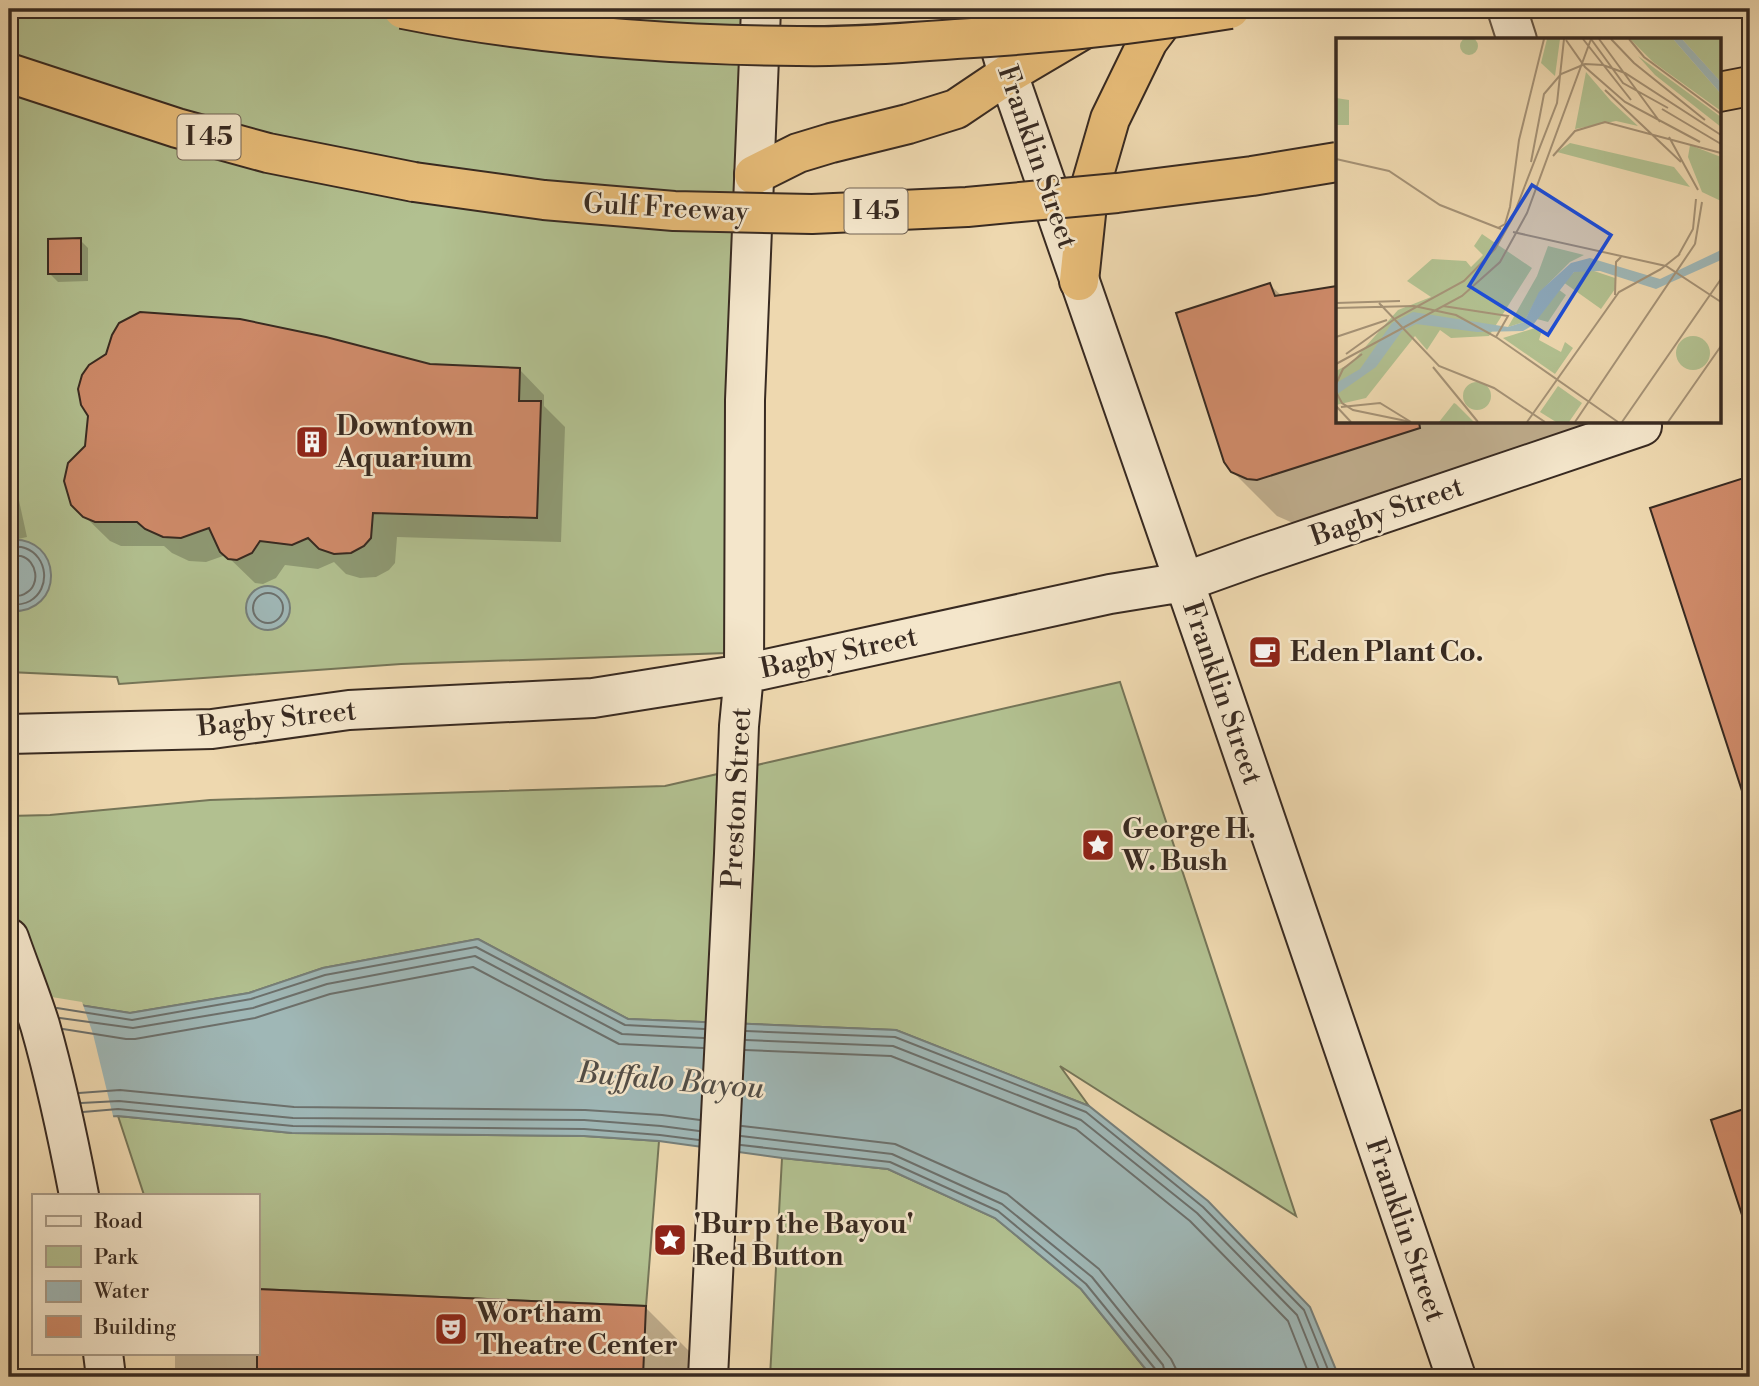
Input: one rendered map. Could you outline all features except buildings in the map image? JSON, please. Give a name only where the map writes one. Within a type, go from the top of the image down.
[{"type":"highway","points":[[403,9],[561,34],[674,42],[799,46],[1032,35],[1230,9]]},
{"type":"highway","points":[[754,175],[798,153],[956,109],[1008,74],[1119,9]]},
{"type":"highway","points":[[1079,281],[1088,195],[1110,119],[1148,41],[1172,9]]},
{"type":"highway","name":"Gulf Freeway","points":[[9,73],[177,128],[268,153],[467,190],[544,200],[674,211],[812,214],[967,208],[1117,193],[1336,162]]},
{"type":"highway","points":[[1720,92],[1750,86]]},
{"type":"street","name":"Preston Street","points":[[708,1377],[739,726],[744,674],[745,400],[761,9]]},
{"type":"street","name":"Franklin Street","points":[[989,9],[1008,74],[1456,1377]]},
{"type":"street","points":[[1507,9],[1516,38]]},
{"type":"street","name":"Bagby Street","points":[[9,734],[212,729],[349,710],[593,698],[744,674],[1110,594],[1184,582],[1641,424]]},
{"type":"street","points":[[9,938],[39,1022],[52,1068],[79,1194]]},
{"type":"street","points":[[103,1354],[106,1377]]},
{"type":"green space","name":"Downtown Aquarium","points":[[9,9],[749,9],[727,653],[401,664],[119,684],[117,677],[9,672]]},
{"type":"green space","points":[[1120,682],[1296,1216],[1060,1066],[1089,1106],[896,1030],[628,1019],[478,939],[323,968],[249,993],[130,1013],[9,994],[9,816],[50,815],[210,800],[665,786]]},
{"type":"green space","points":[[118,1116],[292,1133],[584,1136],[659,1141],[646,1306],[259,1289],[259,1194],[144,1194]]},
{"type":"green space","points":[[782,1158],[888,1169],[995,1218],[1081,1289],[1152,1377],[770,1377]]},
{"type":"water","points":[[9,540],[27,541],[40,549],[48,561],[51,575],[49,589],[41,601],[28,609],[9,611]]},
{"type":"water","points":[[268,586],[284,592],[290,608],[284,624],[268,630],[252,624],[246,608],[252,592]]},
{"type":"water","name":"Buffalo Bayou","points":[[478,939],[628,1019],[896,1030],[1089,1106],[1208,1201],[1310,1307],[1339,1377],[1152,1377],[1081,1289],[995,1218],[888,1169],[659,1141],[584,1136],[292,1133],[118,1116],[9,1124],[9,994],[130,1013],[249,993],[323,968]]},
{"type":"pier","points":[[9,990],[82,1002],[93,1034],[114,1120],[13,1127],[9,1114]]},
{"type":"place","name":"Downtown Aquarium","points":[[312,442]]},
{"type":"place","name":"Eden Plant Co.","points":[[1265,652]]},
{"type":"place","name":"George H. W. Bush","points":[[1098,845]]},
{"type":"place","name":"'Burp the Bayou' Red Button","points":[[670,1240]]},
{"type":"place","name":"Wortham Theatre Center","points":[[451,1329]]}]
